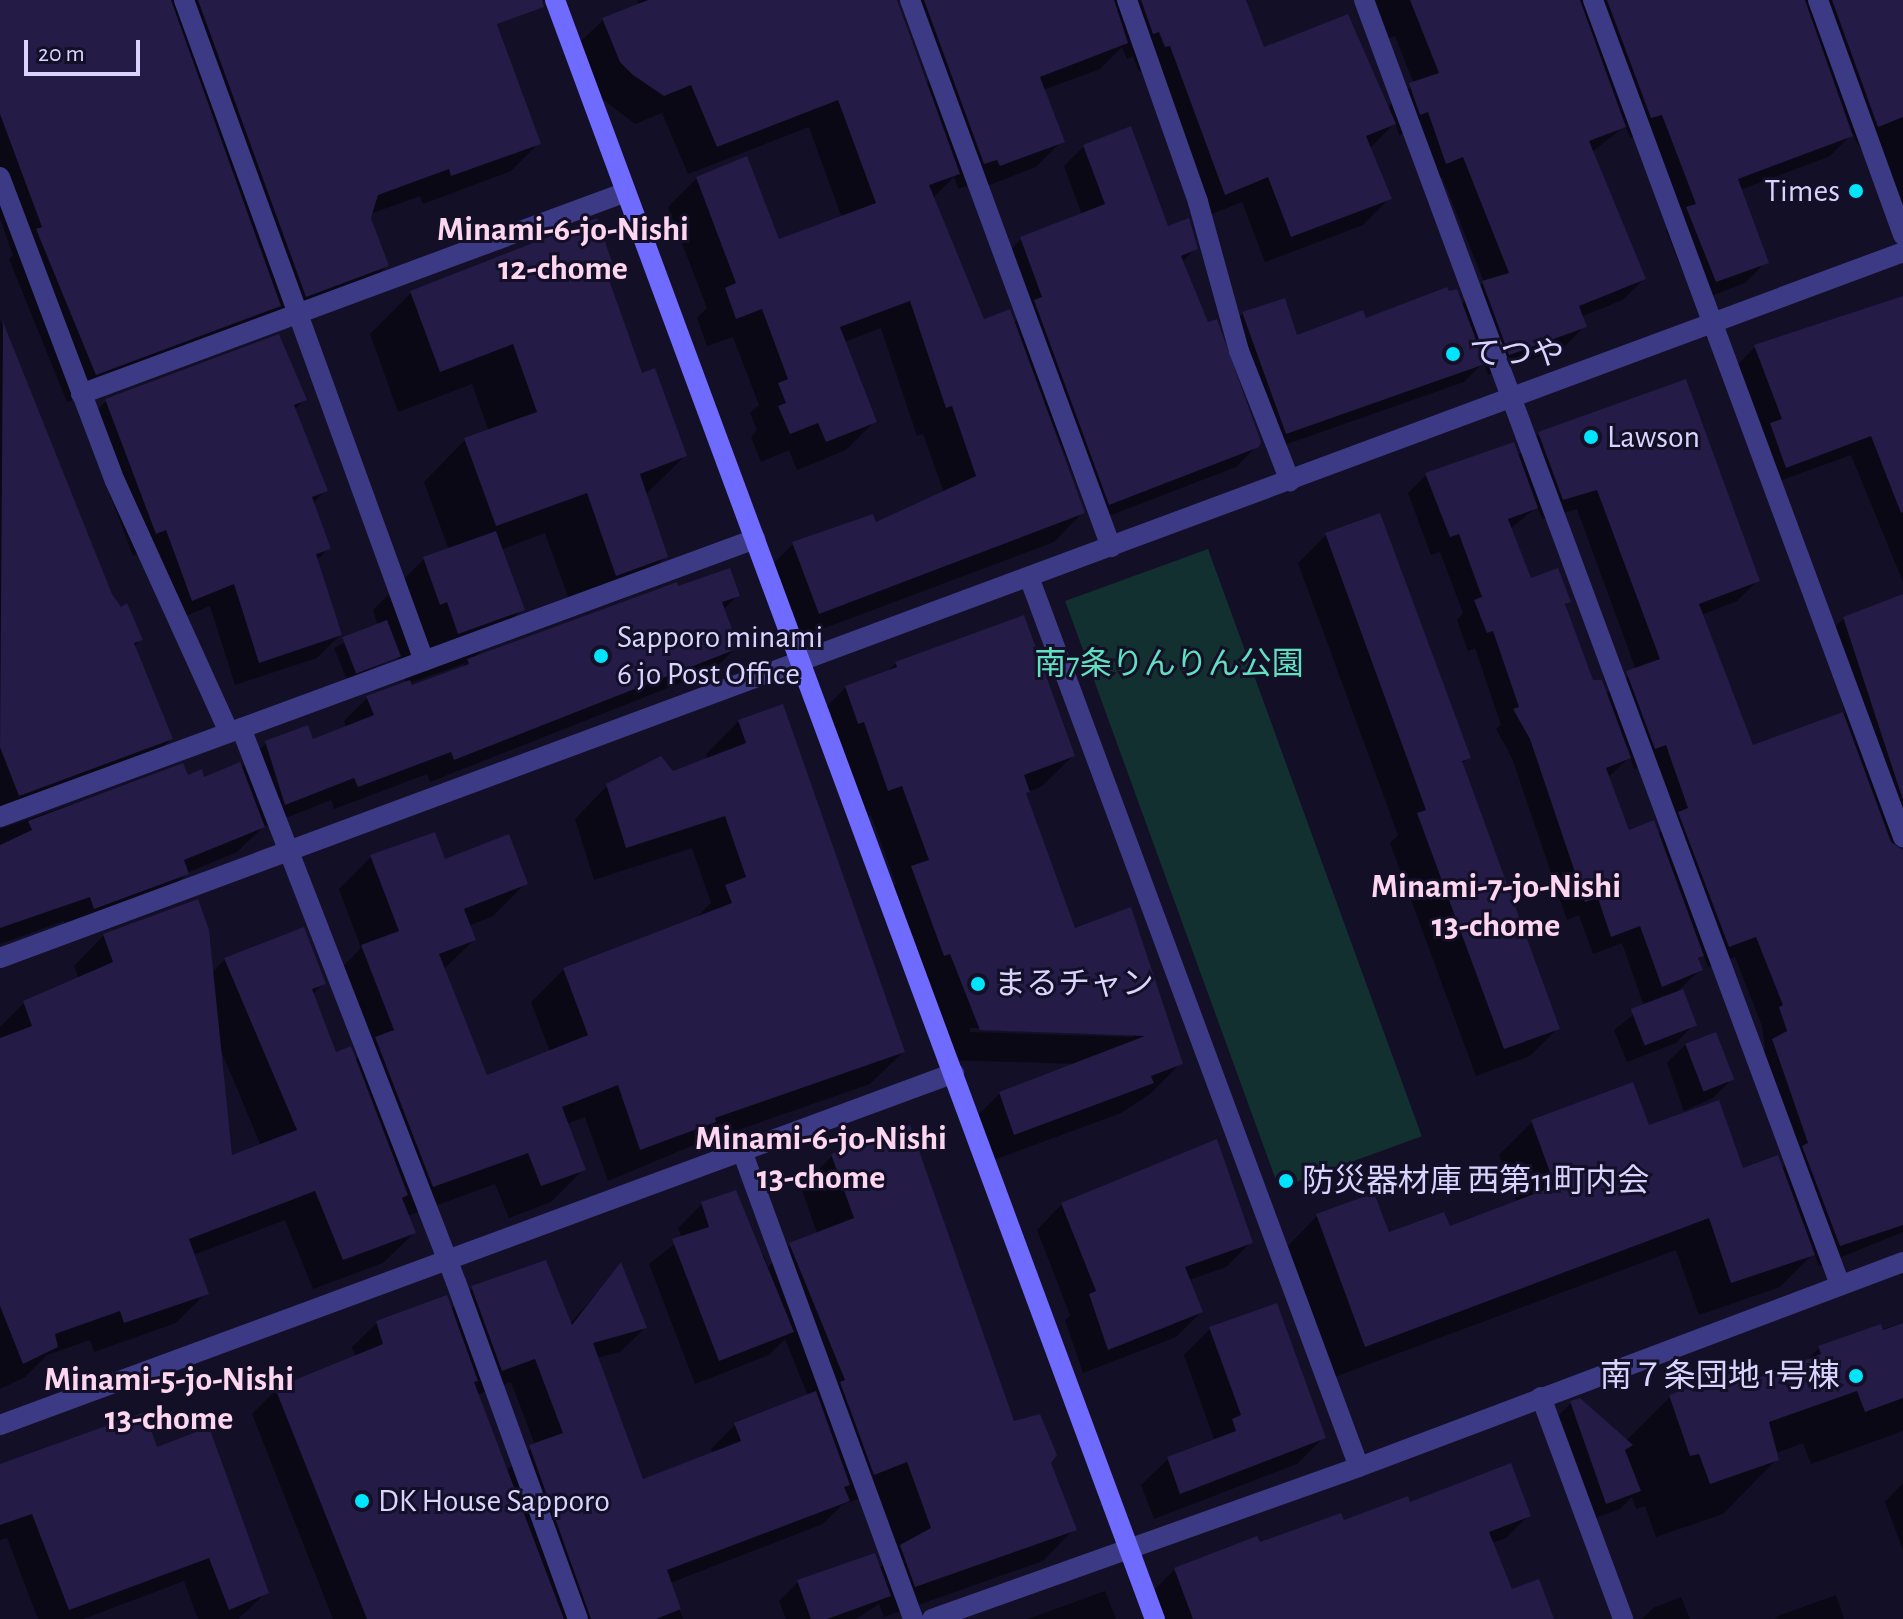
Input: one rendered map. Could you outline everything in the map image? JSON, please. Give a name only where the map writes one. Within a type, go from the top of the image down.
[{"type":"street","points":[[184,0],[424,661]]},
{"type":"street","points":[[555,0],[1155,1619]]},
{"type":"street","points":[[910,0],[1111,547]]},
{"type":"street","points":[[1127,0],[1198,202],[1239,351],[1290,481]]},
{"type":"street","points":[[1364,0],[1514,397],[1840,1285]]},
{"type":"street","points":[[1593,0],[1903,837]]},
{"type":"street","points":[[1818,0],[1903,235]]},
{"type":"street","points":[[0,177],[81,394],[291,850],[447,1261],[578,1619]]},
{"type":"street","points":[[81,394],[626,192]]},
{"type":"street","points":[[0,958],[1903,252]]},
{"type":"street","points":[[1,812],[235,730],[755,539]]},
{"type":"street","points":[[1029,577],[1359,1467]]},
{"type":"street","points":[[0,1425],[954,1073]]},
{"type":"street","points":[[742,1151],[913,1619]]},
{"type":"street","points":[[932,1619],[1359,1467],[1903,1262]]},
{"type":"street","points":[[1541,1397],[1623,1619]]},
{"type":"green space","name":"南7条りんりん公園","points":[[1208,549],[1422,1136],[1279,1188],[1065,601]]},
{"type":"building","points":[[0,0],[171,0],[281,306],[96,375],[36,229],[42,227],[0,114]]},
{"type":"building","points":[[198,0],[542,0],[544,7],[497,24],[541,144],[451,176],[449,169],[378,195],[371,218],[389,266],[306,297]]},
{"type":"building","points":[[648,0],[897,0],[960,174],[929,185],[984,319],[1010,309],[1085,513],[819,614],[792,542],[873,514],[876,522],[976,476],[952,406],[946,408],[910,301],[840,327],[877,422],[826,442],[818,423],[790,434],[778,406],[786,403],[778,383],[788,379],[762,309],[736,319],[725,288],[736,283],[696,177],[747,156],[779,239],[876,203],[838,100],[717,147],[691,85],[664,96],[633,75],[620,62],[602,18]]},
{"type":"building","points":[[924,0],[1114,0],[1128,43],[1040,77],[1065,142],[1000,166],[997,160],[984,164]]},
{"type":"building","points":[[1141,0],[1246,0],[1264,47],[1348,14],[1396,124],[1366,136],[1392,199],[1291,237],[1268,177],[1225,195],[1170,46],[1165,47],[1159,32],[1153,34]]},
{"type":"building","points":[[1410,0],[1580,0],[1626,127],[1589,141],[1646,279],[1579,306],[1587,327],[1509,355],[1482,281],[1509,273],[1463,157],[1446,164],[1428,112],[1420,115],[1409,83],[1439,73]]},
{"type":"building","points":[[1607,0],[1805,0],[1853,136],[1738,179],[1769,263],[1716,282],[1686,207],[1696,204],[1662,115],[1651,118]]},
{"type":"building","points":[[1832,0],[1903,0],[1903,117],[1878,127]]},
{"type":"building","points":[[1131,126],[1168,226],[1189,218],[1198,249],[1181,256],[1208,322],[1217,319],[1261,442],[1259,447],[1109,505],[1034,300],[1042,297],[1020,237],[1105,204],[1083,145]]},
{"type":"building","points":[[597,218],[615,271],[607,274],[642,373],[655,368],[687,456],[640,474],[668,557],[616,576],[587,493],[496,526],[464,438],[537,412],[513,344],[440,372],[410,291]]},
{"type":"building","points":[[1447,287],[1449,291],[1457,289],[1485,364],[1286,434],[1242,312],[1285,298],[1297,335],[1363,310],[1366,318]]},
{"type":"building","points":[[1903,296],[1901,513],[1871,436],[1786,468],[1770,423],[1782,419],[1754,345]]},
{"type":"building","points":[[3,322],[112,594],[121,607],[127,603],[143,640],[134,643],[173,739],[19,796],[0,747]]},
{"type":"building","points":[[279,334],[307,400],[294,405],[328,491],[312,497],[331,549],[316,554],[342,635],[259,663],[234,584],[192,601],[166,530],[156,534],[105,399]]},
{"type":"building","points":[[1686,379],[1760,581],[1699,604],[1753,745],[1843,712],[1891,842],[1903,850],[1903,1225],[1840,1246],[1802,1146],[1808,1143],[1772,1039],[1787,1031],[1779,1007],[1783,1005],[1756,937],[1729,947],[1678,812],[1688,808],[1666,745],[1655,749],[1626,671],[1660,659],[1597,490],[1563,500],[1538,432]]},
{"type":"building","points":[[1514,442],[1538,508],[1508,519],[1531,578],[1558,568],[1571,602],[1565,604],[1593,680],[1602,680],[1631,758],[1606,768],[1629,830],[1654,820],[1704,956],[1698,958],[1703,970],[1662,987],[1640,926],[1611,937],[1598,898],[1585,902],[1530,739],[1513,709],[1519,707],[1493,631],[1487,633],[1474,600],[1482,597],[1459,534],[1450,537],[1425,473]]},
{"type":"building","points":[[1380,513],[1471,758],[1462,761],[1560,1029],[1504,1049],[1417,813],[1426,810],[1325,533]]},
{"type":"building","points":[[496,531],[525,610],[458,634],[447,602],[440,605],[423,557]]},
{"type":"building","points":[[730,568],[740,596],[722,602],[739,648],[454,760],[451,752],[358,787],[354,778],[285,805],[265,741],[308,725],[313,739],[374,715],[366,696],[410,680],[412,685],[469,664],[467,659],[677,582],[678,586]]},
{"type":"building","points":[[1903,594],[1903,800],[1843,617]]},
{"type":"building","points":[[1024,615],[1075,756],[1024,775],[1030,792],[1026,793],[1075,928],[1131,907],[1183,1064],[1151,1076],[1154,1083],[1014,1135],[999,1092],[1145,1036],[980,1030],[950,954],[944,956],[911,866],[929,860],[902,786],[888,791],[864,722],[858,724],[845,686],[897,667],[895,662]]},
{"type":"building","points":[[387,620],[401,656],[356,674],[342,637]]},
{"type":"building","points":[[783,704],[905,1052],[715,1118],[716,1122],[640,1150],[618,1085],[562,1107],[586,1170],[541,1186],[528,1153],[433,1187],[375,1037],[394,1030],[361,945],[399,931],[370,855],[435,832],[445,859],[509,834],[528,884],[464,909],[476,940],[439,954],[487,1075],[588,1035],[563,968],[732,903],[725,885],[746,877],[725,816],[626,848],[606,784],[661,756],[673,771],[746,743],[738,720]]},
{"type":"building","points":[[240,762],[265,827],[184,860],[189,874],[94,909],[90,897],[0,928],[0,845],[32,830],[28,821],[183,763],[188,775],[202,769],[204,777]]},
{"type":"building","points":[[198,899],[209,930],[232,1155],[297,1130],[224,958],[304,927],[326,984],[312,989],[336,1052],[351,1046],[408,1195],[402,1198],[416,1233],[343,1260],[315,1191],[189,1239],[209,1294],[124,1323],[120,1311],[55,1334],[58,1347],[23,1364],[0,1306],[0,1038],[32,1026],[23,1001],[113,962],[103,934]]},
{"type":"building","points":[[1683,989],[1697,1025],[1645,1045],[1631,1009]]},
{"type":"building","points":[[1716,1032],[1734,1080],[1703,1091],[1685,1044]]},
{"type":"building","points":[[1633,1082],[1649,1125],[1719,1100],[1743,1168],[1778,1155],[1815,1255],[1731,1283],[1709,1218],[1365,1347],[1316,1214],[1374,1193],[1389,1232],[1444,1212],[1450,1226],[1555,1186],[1531,1120]]},
{"type":"building","points":[[910,1125],[1014,1421],[1040,1414],[1057,1455],[1051,1463],[1077,1530],[915,1587],[900,1545],[931,1528],[907,1462],[874,1475],[840,1382],[845,1380],[789,1243],[854,1218],[831,1154]]},
{"type":"building","points":[[1217,1139],[1253,1243],[1185,1267],[1203,1312],[1108,1350],[1089,1294],[1096,1291],[1061,1203]]},
{"type":"building","points":[[736,1190],[794,1332],[719,1361],[672,1239],[709,1227],[701,1202]]},
{"type":"building","points":[[546,1260],[572,1325],[621,1262],[647,1328],[593,1343],[643,1479],[741,1441],[734,1423],[816,1391],[850,1485],[844,1487],[850,1501],[667,1570],[681,1609],[656,1619],[591,1619],[529,1445],[563,1433],[535,1359],[502,1371],[471,1286]]},
{"type":"building","points":[[447,1295],[478,1381],[474,1382],[564,1619],[367,1619],[275,1388],[383,1344],[376,1321]]},
{"type":"building","points":[[1277,1303],[1326,1438],[1180,1494],[1167,1457],[1236,1431],[1232,1419],[1241,1415],[1209,1327]]},
{"type":"building","points":[[1903,1323],[1903,1398],[1865,1412],[1857,1391],[1769,1422],[1779,1460],[1710,1484],[1699,1454],[1690,1456],[1669,1395],[1751,1367],[1755,1379],[1821,1354],[1818,1346],[1881,1324],[1883,1330]]},
{"type":"building","points":[[1580,1398],[1633,1445],[1625,1450],[1641,1491],[1606,1504],[1570,1401]]},
{"type":"building","points":[[145,1412],[157,1447],[209,1427],[269,1593],[229,1610],[209,1558],[69,1610],[32,1514],[0,1525],[0,1464]]},
{"type":"building","points":[[1511,1463],[1531,1516],[1489,1532],[1512,1589],[1539,1579],[1554,1619],[1193,1619],[1174,1568],[1257,1536],[1260,1542],[1341,1513],[1344,1520],[1408,1496],[1410,1502]]},
{"type":"building","points":[[875,1553],[891,1596],[827,1619],[811,1619],[797,1580]]},
{"type":"place","name":"Times","points":[[1856,191]]},
{"type":"place","name":"てつや","points":[[1453,354]]},
{"type":"place","name":"Lawson","points":[[1591,437]]},
{"type":"place","name":"Sapporo minami 6 jo Post Office","points":[[601,656]]},
{"type":"place","name":"まるチャン","points":[[978,984]]},
{"type":"place","name":"防災器材庫 西第11町内会","points":[[1286,1181]]},
{"type":"place","name":"南７条団地 1号棟","points":[[1856,1376]]},
{"type":"place","name":"DK House Sapporo","points":[[362,1501]]},
{"type":"district","name":"Minami-6-jo-Nishi 12-chome","points":[[563,250]]},
{"type":"district","name":"Minami-7-jo-Nishi 13-chome","points":[[1496,906]]},
{"type":"district","name":"Minami-6-jo-Nishi 13-chome","points":[[821,1158]]},
{"type":"district","name":"Minami-5-jo-Nishi 13-chome","points":[[169,1400]]}]
